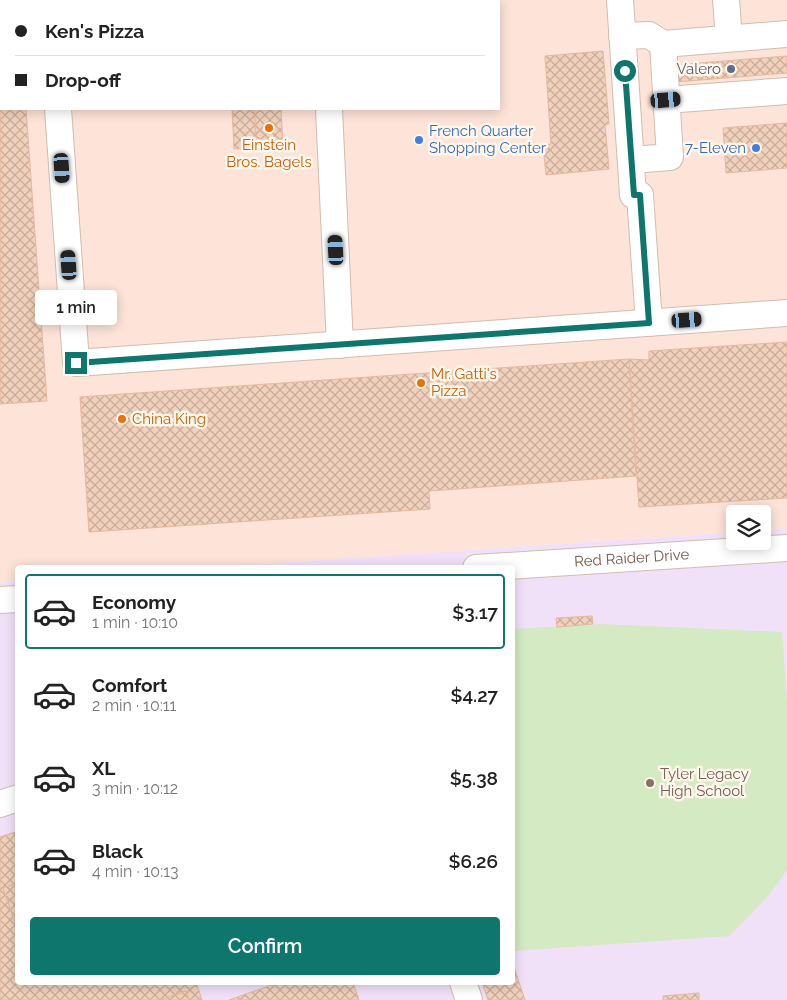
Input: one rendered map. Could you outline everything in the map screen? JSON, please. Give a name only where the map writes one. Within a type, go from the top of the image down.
[{"type":"street","points":[[620,0],[634,195],[640,195],[649,323]]},
{"type":"street","points":[[726,0],[729,38]]},
{"type":"street","points":[[622,36],[649,35],[663,44],[787,34]]},
{"type":"street","points":[[632,160],[670,158],[663,44]]},
{"type":"street","points":[[666,100],[787,91]]},
{"type":"street","points":[[58,110],[76,363],[787,313]]},
{"type":"street","points":[[329,110],[340,345]]},
{"type":"street","name":"Red Raider Drive","points":[[515,565],[787,548]]},
{"type":"street","points":[[0,600],[15,599]]},
{"type":"street","points":[[0,804],[15,799]]},
{"type":"street","points":[[464,985],[469,1000]]},
{"type":"shaded area","name":"French Quarter Shopping Center","points":[[500,0],[787,0],[787,528],[771,529],[771,505],[726,505],[726,533],[248,565],[15,565],[15,581],[0,583],[0,110],[500,110]]},
{"type":"shaded area","name":"Tyler Legacy High School","points":[[787,528],[787,1000],[0,1000],[0,583],[15,581],[15,985],[515,985],[515,565],[248,565],[726,533],[726,550],[771,550],[771,529]]},
{"type":"green space","points":[[600,624],[782,632],[787,701],[787,870],[769,895],[729,936],[515,951],[515,629]]},
{"type":"building","points":[[603,51],[609,124],[605,125],[609,169],[546,175],[543,145],[551,144],[545,56]]},
{"type":"building","name":"Valero","points":[[787,56],[787,73],[676,82],[674,65]]},
{"type":"building","points":[[0,110],[26,110],[47,401],[0,404]]},
{"type":"building","points":[[232,110],[254,110],[257,148],[234,149]]},
{"type":"building","name":"Einstein Bros. Bagels","points":[[254,110],[281,110],[283,146],[257,148]]},
{"type":"building","name":"7-Eleven","points":[[787,123],[787,168],[726,173],[723,128]]},
{"type":"building","points":[[787,342],[787,498],[639,507],[629,359],[649,360],[649,351]]},
{"type":"building","points":[[629,359],[636,476],[429,491],[430,509],[89,532],[80,397]]},
{"type":"building","points":[[592,616],[593,624],[557,627],[556,618]]},
{"type":"building","points":[[15,832],[15,884],[3,888],[15,922],[15,985],[197,985],[202,1000],[189,1000],[186,991],[161,1000],[0,1000],[0,837]]},
{"type":"building","points":[[15,884],[15,922],[3,888]]},
{"type":"building","points":[[515,970],[525,1000],[488,1000],[483,985],[515,985]]},
{"type":"building","points":[[272,985],[354,985],[359,1000],[229,1000]]},
{"type":"building","points":[[186,991],[189,1000],[161,1000]]},
{"type":"building","points":[[699,993],[699,1000],[663,1000],[663,996]]},
{"type":"place","name":"Valero","points":[[731,69]]},
{"type":"place","name":"Einstein Bros. Bagels","points":[[269,128]]},
{"type":"place","name":"French Quarter Shopping Center","points":[[419,140]]},
{"type":"place","name":"7-Eleven","points":[[756,148]]},
{"type":"place","name":"Mr. Gatti's Pizza","points":[[421,383]]},
{"type":"place","name":"China King","points":[[122,419]]},
{"type":"place","name":"Tyler Legacy High School","points":[[650,783]]},
{"type":"route","points":[[76,363],[649,323],[640,195],[634,195],[625,71]]}]
